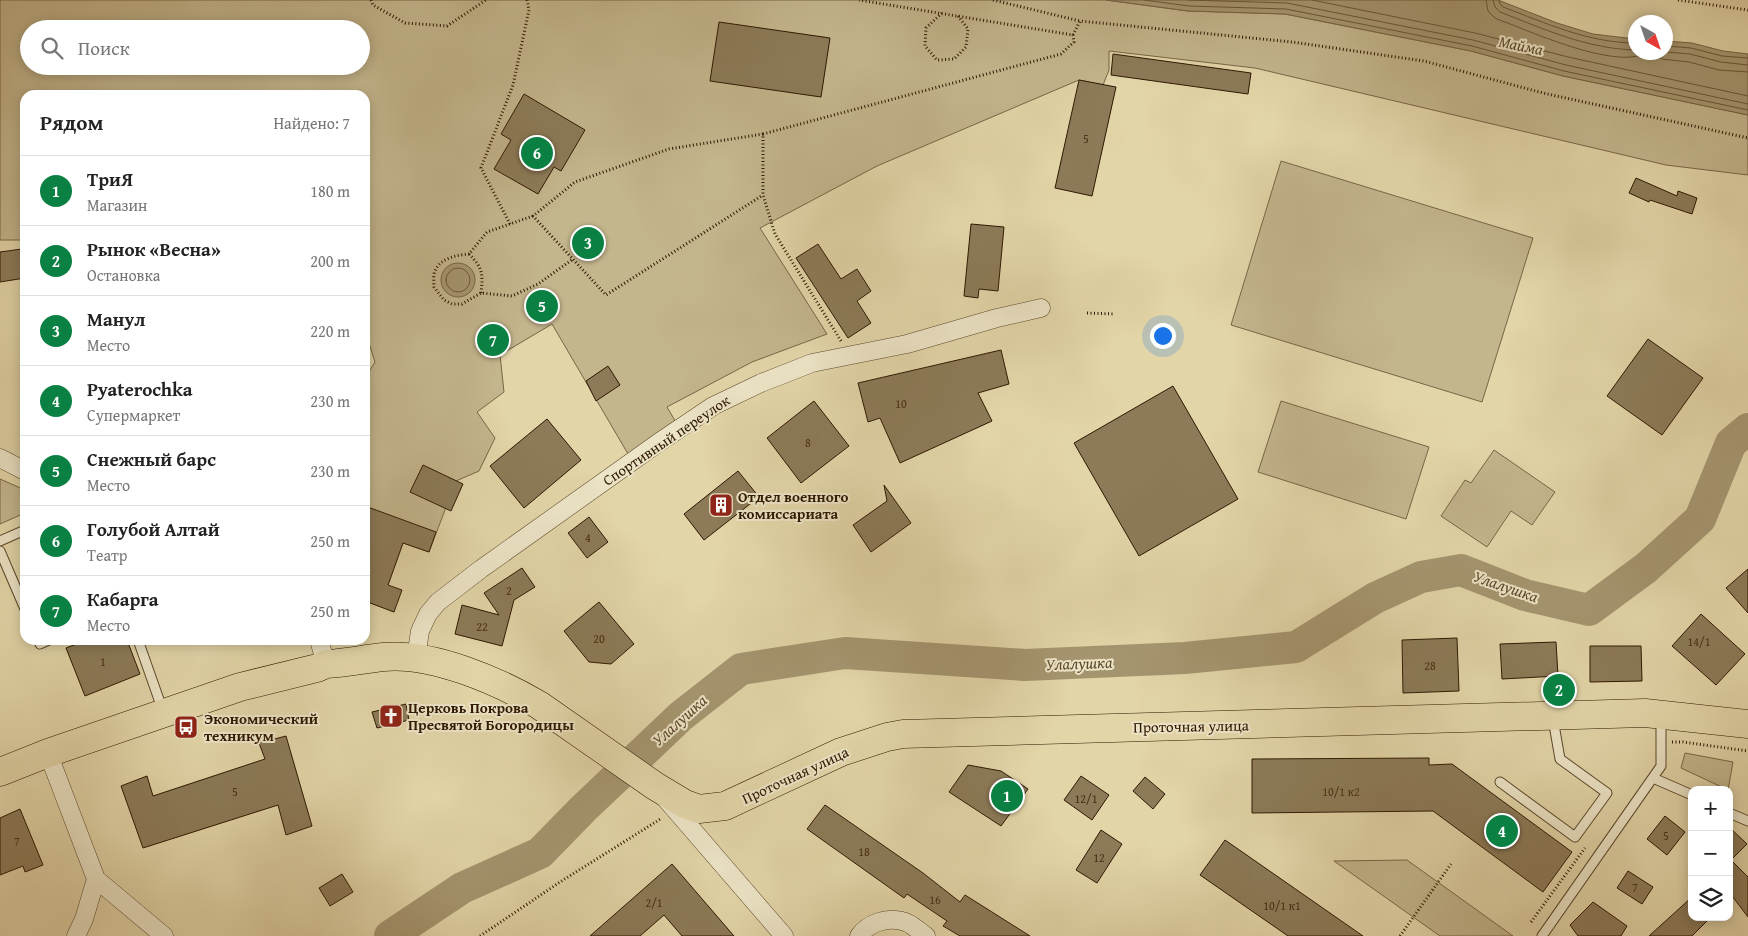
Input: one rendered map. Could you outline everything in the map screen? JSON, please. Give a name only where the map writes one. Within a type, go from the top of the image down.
[{"type":"main road","name":"Проточная улица","points":[[0,772],[48,753],[240,687],[317,668],[322,652],[416,658],[454,667],[521,694],[655,786],[686,804],[699,809],[725,806],[841,752],[887,737],[903,734],[1645,714],[1748,724]]},
{"type":"street","name":"Спортивный переулок","points":[[416,658],[420,631],[428,614],[438,602],[481,569],[713,406],[760,382],[812,362],[907,344],[997,318],[1041,308]]},
{"type":"street","points":[[0,458],[20,468]]},
{"type":"street","points":[[48,753],[96,879],[164,936]]},
{"type":"street","points":[[655,786],[683,821],[784,936]]},
{"type":"street","points":[[76,936],[84,919],[96,879]]},
{"type":"street","points":[[859,936],[876,921],[903,921],[926,936]]},
{"type":"lane","points":[[0,541],[20,532]]},
{"type":"lane","points":[[0,551],[20,597]]},
{"type":"lane","points":[[140,645],[164,714]]},
{"type":"lane","points":[[1545,935],[1661,766],[1661,715]]},
{"type":"lane","points":[[1500,782],[1575,837],[1607,793],[1560,759],[1552,716]]},
{"type":"lane","points":[[1653,778],[1688,794]]},
{"type":"lane","points":[[1733,815],[1748,821]]},
{"type":"path","points":[[372,0],[373,5],[405,23],[446,26],[486,0]]},
{"type":"path","points":[[510,224],[481,168],[513,85],[529,10],[527,0]]},
{"type":"path","points":[[859,0],[1073,35]]},
{"type":"path","points":[[993,0],[1080,21],[1292,42],[1424,61],[1544,93],[1748,138]]},
{"type":"path","points":[[1678,0],[1748,10]]},
{"type":"path","points":[[942,14],[926,28],[925,46],[937,60],[954,59],[966,47],[968,30],[957,16]]},
{"type":"path","points":[[573,259],[538,284],[512,296],[481,293],[462,304],[452,304],[444,300],[434,287],[435,271],[442,262],[455,255],[469,254],[487,232],[533,216],[575,182],[669,149],[763,134],[1060,54],[1074,42],[1073,35],[1080,21]]},
{"type":"path","points":[[763,134],[763,195],[776,234],[849,354]]},
{"type":"path","points":[[533,216],[606,295],[763,195]]},
{"type":"path","points":[[469,254],[479,264],[483,277],[481,293]]},
{"type":"path","points":[[1087,313],[1114,314]]},
{"type":"path","points":[[1661,742],[1683,742],[1748,751]]},
{"type":"path","points":[[480,936],[560,882],[669,814]]},
{"type":"path","points":[[1531,922],[1587,846],[1575,837]]},
{"type":"path","points":[[1400,936],[1451,864]]},
{"type":"shaded area","points":[[0,0],[1106,0],[1188,11],[1285,14],[1471,51],[1563,76],[1748,115],[1748,175],[1666,165],[1255,68],[1109,51],[1109,70],[1103,85],[1079,80],[877,166],[760,228],[827,334],[752,362],[667,407],[677,424],[628,454],[552,324],[500,355],[504,392],[477,412],[495,438],[479,471],[456,481],[429,552],[403,543],[388,585],[394,612],[370,603],[370,370],[375,362],[370,346],[370,90],[20,90],[20,240],[0,240]]},
{"type":"shaded area","points":[[1281,161],[1533,238],[1482,402],[1231,325]]},
{"type":"shaded area","points":[[1281,401],[1429,447],[1406,519],[1258,472]]},
{"type":"shaded area","points":[[1494,450],[1555,492],[1532,525],[1511,511],[1487,547],[1441,516],[1465,480],[1471,483]]},
{"type":"shaded area","points":[[0,479],[20,488],[20,515],[0,524]]},
{"type":"shaded area","points":[[1685,753],[1733,762],[1729,786],[1719,786],[1681,768]]},
{"type":"shaded area","points":[[1407,860],[1513,936],[1440,936],[1334,861]]},
{"type":"water","name":"Майма","points":[[1106,0],[1498,0],[1557,23],[1593,34],[1628,38],[1628,60],[1673,60],[1673,42],[1692,43],[1723,51],[1748,54],[1748,115],[1563,76],[1471,51],[1285,14],[1188,11]]},
{"type":"water","points":[[458,263],[470,268],[475,280],[470,292],[458,297],[446,292],[441,280],[446,268]]},
{"type":"building","points":[[719,22],[830,38],[821,97],[710,81]]},
{"type":"building","points":[[1113,54],[1251,73],[1248,94],[1111,75]]},
{"type":"building","points":[[1079,80],[1116,87],[1092,196],[1055,188]]},
{"type":"building","points":[[524,94],[585,130],[561,171],[554,167],[538,194],[494,169],[511,140],[501,134]]},
{"type":"building","points":[[1636,178],[1677,196],[1678,191],[1697,198],[1692,214],[1650,200],[1649,202],[1629,193]]},
{"type":"building","points":[[971,224],[1004,227],[998,291],[979,289],[978,298],[964,296]]},
{"type":"building","points":[[818,244],[841,279],[857,269],[871,291],[857,301],[871,323],[848,338],[796,258]]},
{"type":"building","points":[[20,249],[20,279],[0,282],[0,252]]},
{"type":"building","points":[[1648,339],[1703,378],[1662,435],[1607,396]]},
{"type":"building","points":[[1001,350],[1009,384],[978,393],[992,421],[900,463],[880,418],[868,422],[858,383]]},
{"type":"building","points":[[608,366],[620,385],[596,401],[586,381]]},
{"type":"building","points":[[1173,386],[1238,499],[1139,556],[1074,443]]},
{"type":"building","points":[[814,401],[849,446],[801,483],[767,438]]},
{"type":"building","points":[[547,419],[581,460],[524,508],[490,466]]},
{"type":"building","points":[[423,465],[463,484],[451,511],[410,492]]},
{"type":"building","name":"Отдел военного комиссариата","points":[[738,471],[759,497],[704,540],[684,514]]},
{"type":"building","points":[[884,485],[911,523],[871,552],[853,525],[887,501]]},
{"type":"building","points":[[370,508],[436,532],[429,552],[403,543],[388,585],[402,590],[394,612],[370,603]]},
{"type":"building","points":[[589,517],[608,542],[587,558],[568,533]]},
{"type":"building","points":[[522,568],[535,587],[514,600],[502,646],[455,634],[462,605],[499,615],[484,593]]},
{"type":"building","points":[[1748,569],[1748,613],[1726,588]]},
{"type":"building","points":[[599,602],[634,644],[611,664],[589,662],[564,631]]},
{"type":"building","points":[[1701,614],[1745,654],[1716,685],[1672,646]]},
{"type":"building","points":[[1457,638],[1459,691],[1403,693],[1402,640]]},
{"type":"building","points":[[1556,642],[1558,676],[1502,679],[1500,644]]},
{"type":"building","points":[[74,645],[129,645],[140,674],[85,696],[66,648]]},
{"type":"building","points":[[1590,646],[1641,646],[1642,681],[1590,682]]},
{"type":"building","name":"Церковь Покрова Пресвятой Богородицы","points":[[406,704],[409,720],[377,728],[372,712]]},
{"type":"building","points":[[286,736],[312,826],[286,835],[278,805],[143,848],[121,786],[147,776],[153,796],[265,759],[259,743]]},
{"type":"building","points":[[1429,758],[1429,765],[1452,764],[1572,852],[1543,892],[1433,811],[1252,813],[1252,759]]},
{"type":"building","points":[[968,765],[1001,771],[1028,789],[1001,826],[949,792]]},
{"type":"building","points":[[1081,776],[1109,795],[1092,820],[1064,800]]},
{"type":"building","points":[[1145,777],[1165,794],[1153,809],[1133,791]]},
{"type":"building","points":[[825,805],[923,873],[960,902],[965,895],[1030,936],[960,936],[943,926],[947,921],[907,894],[904,898],[807,829]]},
{"type":"building","points":[[20,809],[43,865],[25,872],[23,866],[0,875],[0,818]]},
{"type":"building","points":[[1665,816],[1685,832],[1667,855],[1647,839]]},
{"type":"building","points":[[1101,830],[1122,844],[1097,883],[1076,870]]},
{"type":"building","points":[[1733,831],[1747,844],[1733,858]]},
{"type":"building","points":[[1225,840],[1363,936],[1288,936],[1200,875]]},
{"type":"building","points":[[1733,862],[1748,877],[1748,917],[1733,897]]},
{"type":"building","points":[[672,864],[734,936],[682,936],[664,915],[640,936],[590,936]]},
{"type":"building","points":[[1628,871],[1653,887],[1642,904],[1617,888]]},
{"type":"building","points":[[342,874],[353,892],[330,906],[319,888]]},
{"type":"building","points":[[1688,901],[1688,921],[1707,921],[1692,936],[1649,936]]},
{"type":"building","points":[[1593,902],[1627,926],[1621,936],[1578,936],[1570,925]]},
{"type":"waterway","name":"Улалушка","points":[[390,936],[462,888],[540,853],[583,809],[681,716],[741,669],[845,653],[1025,665],[1185,658],[1296,647],[1375,598],[1421,577],[1461,570],[1525,595],[1589,610],[1646,568],[1700,519],[1731,443],[1748,429]]},
{"type":"place","name":"Голубой Алтай","points":[[537,153]]},
{"type":"place","name":"Манул","points":[[588,243]]},
{"type":"place","name":"Снежный барс","points":[[542,306]]},
{"type":"place","name":"Кабарга","points":[[493,340]]},
{"type":"place","name":"Отдел военного комиссариата","points":[[721,505]]},
{"type":"place","name":"Рынок «Весна»","points":[[1559,690]]},
{"type":"place","name":"Церковь Покрова Пресвятой Богородицы","points":[[391,716]]},
{"type":"place","name":"Экономический техникум","points":[[186,727]]},
{"type":"place","name":"ТриЯ","points":[[1007,796]]},
{"type":"place","name":"Pyaterochka","points":[[1502,831]]}]
